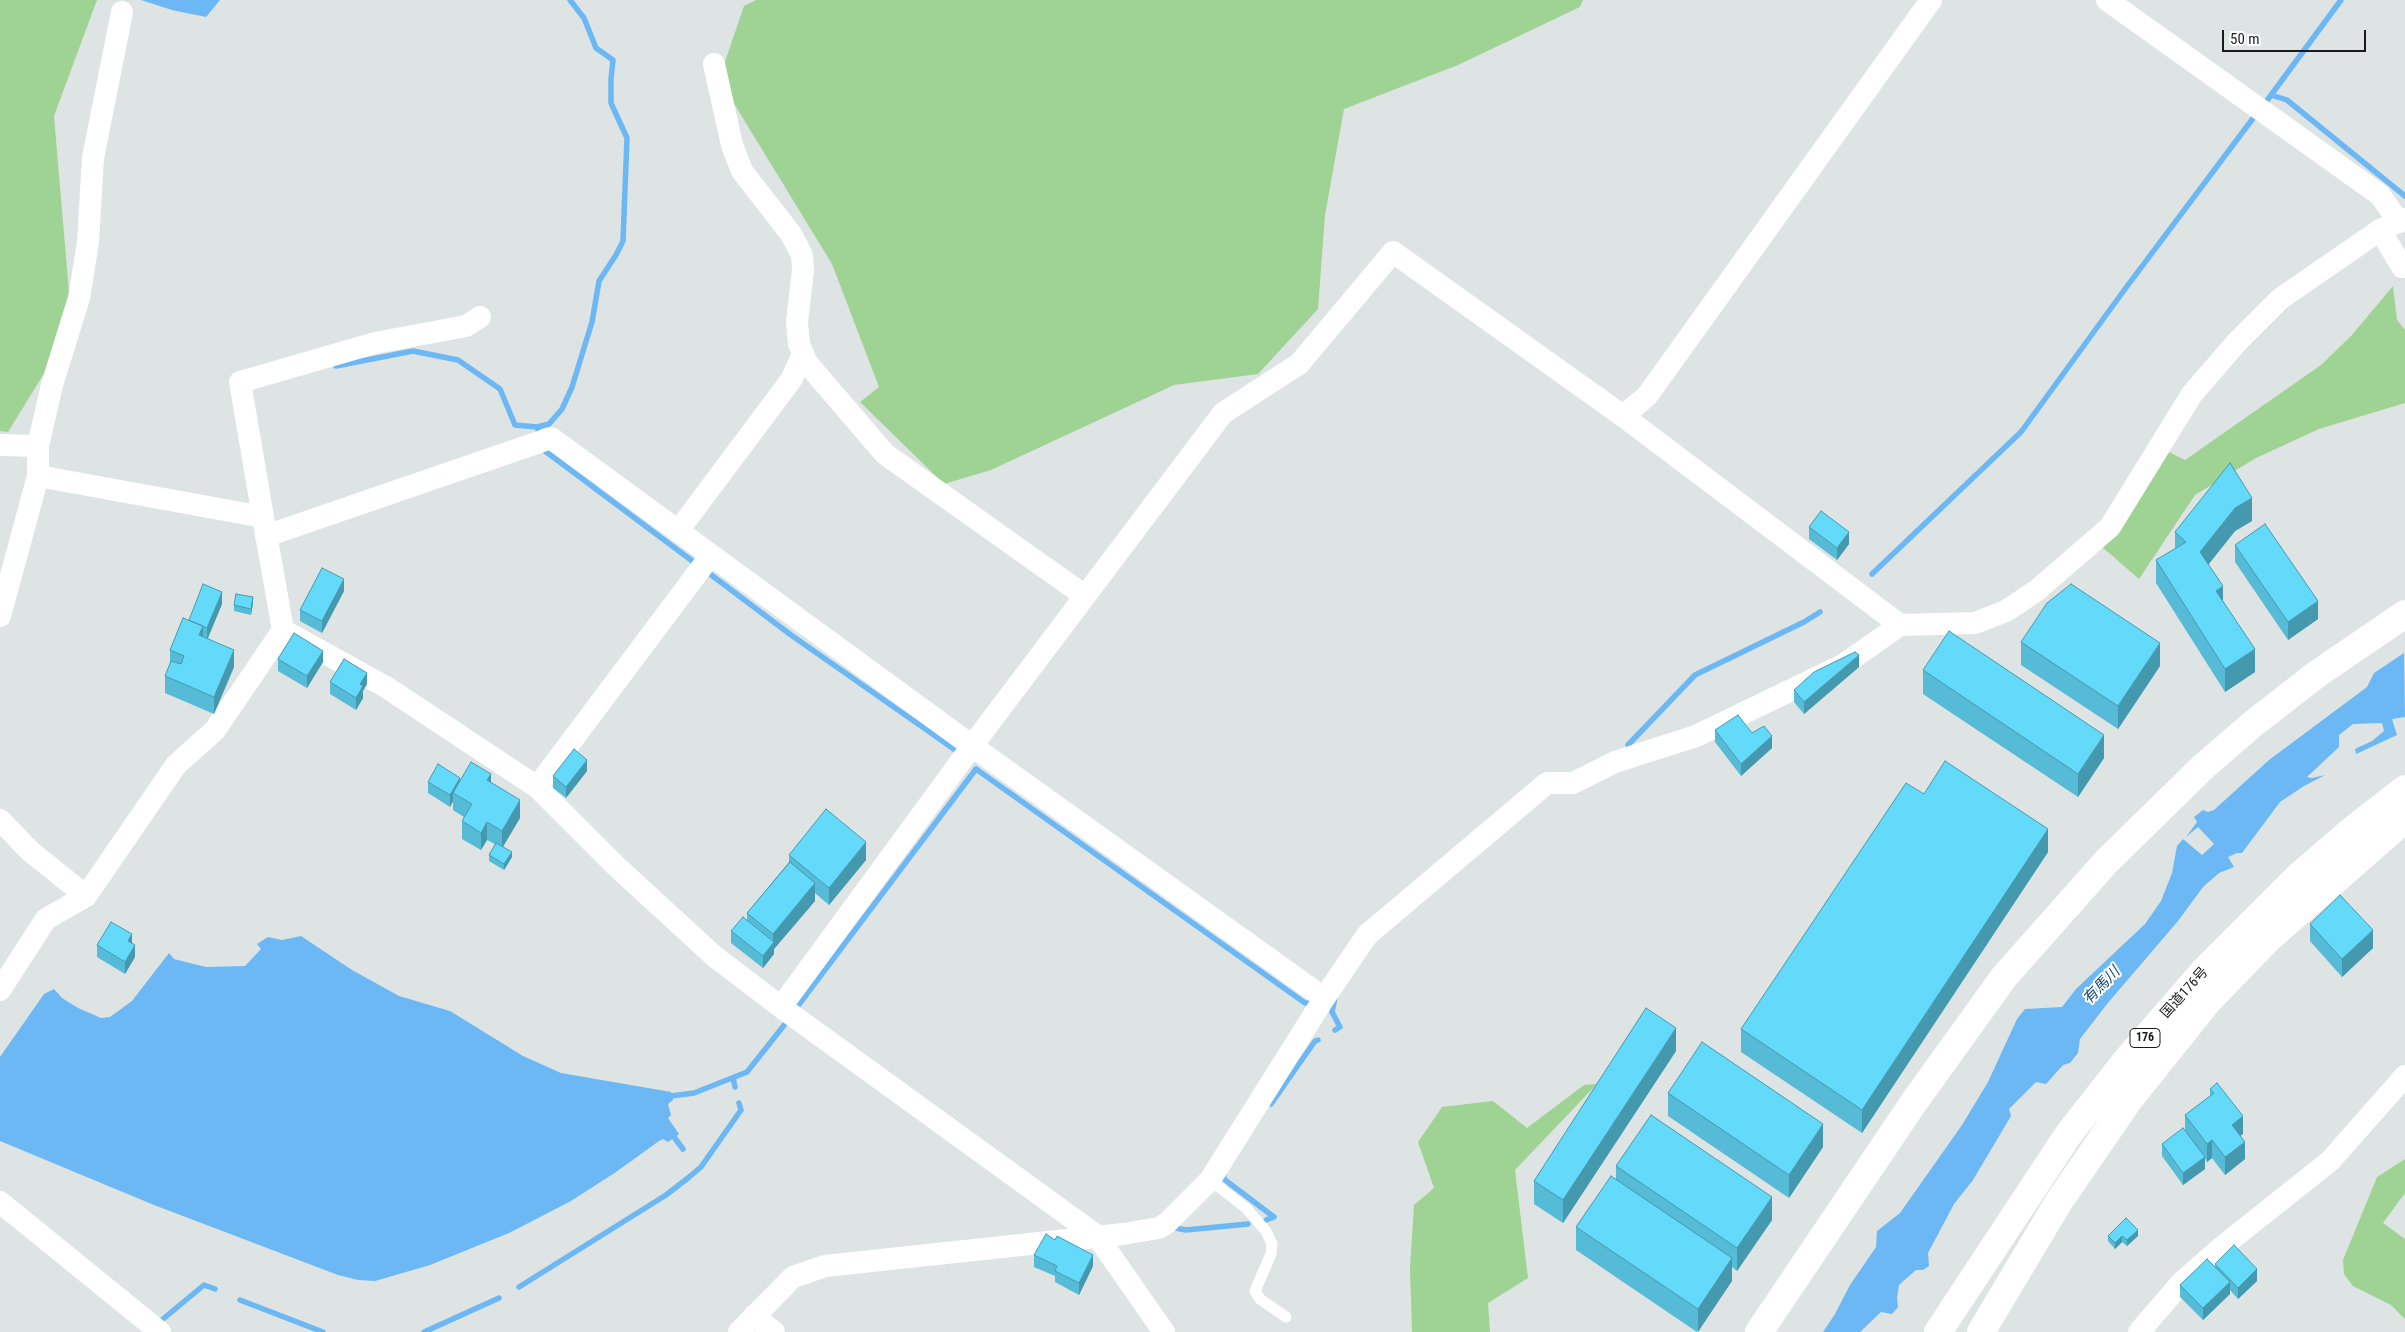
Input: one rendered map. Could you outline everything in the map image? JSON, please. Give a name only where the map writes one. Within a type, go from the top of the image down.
[{"type":"main road","points":[[1759,1332],[1914,1102],[2004,977],[2106,862],[2204,766],[2254,723],[2317,674],[2405,614]]},
{"type":"main road","name":"国道176号","points":[[1938,1332],[2068,1135],[2132,1054],[2205,970],[2300,875],[2351,831],[2405,789]]},
{"type":"main road","name":"国道176号","points":[[1981,1332],[2069,1187],[2128,1101],[2208,1001],[2268,939],[2405,819]]},
{"type":"street","points":[[1623,416],[1646,396],[1931,0]]},
{"type":"street","points":[[2107,0],[2380,195],[2394,224],[2402,267],[2405,268]]},
{"type":"street","points":[[0,616],[38,476],[38,446],[52,385],[79,298],[88,242],[93,158],[122,12]]},
{"type":"street","points":[[714,64],[732,145],[742,171],[792,234],[802,255],[803,270],[797,322],[799,344],[807,363],[885,454],[1085,596]]},
{"type":"street","points":[[758,1325],[793,1277],[826,1266],[1097,1236],[1163,1225],[1210,1180],[1322,1001],[1367,935],[1547,783],[1573,783],[1616,762],[1696,736],[1843,664],[1900,625],[1975,624],[2006,611],[2036,591],[2110,527],[2192,394],[2237,342],[2280,299],[2394,224]]},
{"type":"street","points":[[781,1007],[972,746],[1223,413],[1299,364],[1393,252],[1623,416],[1900,625]]},
{"type":"street","points":[[0,990],[46,919],[86,896],[176,765],[215,730],[282,630],[240,382],[375,343],[466,326],[480,317]]},
{"type":"street","points":[[678,531],[791,380],[803,354]]},
{"type":"street","points":[[38,476],[265,526],[551,438],[1322,1001]]},
{"type":"street","points":[[0,445],[38,446]]},
{"type":"street","points":[[538,787],[711,555]]},
{"type":"street","points":[[282,630],[386,687],[538,787],[616,866],[714,956],[781,1007],[1097,1236],[1164,1332]]},
{"type":"street","points":[[0,820],[30,851],[86,896]]},
{"type":"street","points":[[2139,1332],[2182,1282],[2222,1246],[2330,1161],[2405,1076]]},
{"type":"street","points":[[0,1202],[155,1328]]},
{"type":"lane","points":[[1210,1180],[1246,1208],[1266,1231],[1272,1244],[1271,1254],[1255,1291],[1260,1298],[1286,1317]]},
{"type":"green space","points":[[0,0],[97,0],[54,116],[72,328],[8,432],[0,431]]},
{"type":"green space","points":[[756,0],[1583,0],[1580,7],[1458,65],[1344,109],[1325,215],[1318,309],[1258,374],[1174,385],[991,470],[944,484],[860,402],[879,387],[832,264],[719,79],[744,6]]},
{"type":"green space","points":[[2393,286],[2397,320],[2405,330],[2405,403],[2319,429],[2256,458],[2195,495],[2139,579],[2101,546],[2169,452],[2185,460],[2321,365],[2351,336]]},
{"type":"green space","points":[[1597,1084],[1515,1170],[1528,1278],[1488,1303],[1490,1332],[1412,1332],[1410,1268],[1414,1205],[1434,1188],[1418,1142],[1442,1107],[1493,1101],[1527,1128],[1584,1085]]},
{"type":"green space","points":[[2405,1159],[2405,1193],[2383,1223],[2405,1239],[2405,1319],[2391,1305],[2353,1286],[2344,1274],[2343,1260],[2377,1177]]},
{"type":"water","points":[[141,0],[220,0],[206,17],[172,10]]},
{"type":"water","name":"有馬川","points":[[2404,653],[2405,717],[2392,719],[2397,735],[2356,754],[2355,749],[2372,741],[2384,731],[2382,723],[2353,724],[2339,735],[2339,747],[2307,777],[2312,778],[2325,775],[2280,802],[2242,853],[2228,857],[2234,867],[2219,873],[2203,887],[2178,921],[2107,1004],[2080,1039],[2078,1053],[2070,1063],[2063,1065],[2046,1084],[2036,1082],[2009,1109],[2011,1116],[1973,1180],[1954,1204],[1928,1253],[1929,1266],[1923,1270],[1916,1270],[1899,1285],[1898,1307],[1892,1314],[1881,1312],[1860,1332],[1823,1332],[1850,1285],[1876,1247],[1877,1231],[1900,1213],[1962,1125],[1988,1082],[2017,1019],[2025,1009],[2062,1007],[2076,989],[2145,924],[2161,901],[2172,873],[2177,846],[2183,839],[2202,855],[2214,844],[2198,827],[2186,837],[2197,822],[2194,817],[2203,810],[2208,812],[2214,810],[2269,760],[2367,687],[2374,673]]},
{"type":"water","points":[[301,936],[352,970],[399,996],[450,1011],[523,1056],[561,1073],[671,1092],[673,1100],[668,1104],[671,1115],[668,1118],[679,1134],[668,1142],[663,1139],[659,1141],[571,1201],[509,1233],[430,1265],[375,1281],[358,1280],[338,1275],[154,1205],[0,1141],[0,1057],[44,994],[54,989],[62,998],[78,1008],[101,1018],[110,1017],[132,1001],[169,953],[174,959],[206,967],[245,966],[261,949],[257,944],[268,937],[282,940]]},
{"type":"building","points":[[2230,463],[2252,498],[2235,508],[2200,552],[2223,586],[2216,591],[2255,649],[2225,669],[2156,560],[2186,542],[2175,532]]},
{"type":"building","points":[[1821,511],[1849,532],[1837,548],[1809,527]]},
{"type":"building","points":[[2265,524],[2318,601],[2288,622],[2235,545]]},
{"type":"building","points":[[322,568],[344,579],[322,621],[300,610]]},
{"type":"building","points":[[203,584],[222,592],[207,628],[189,620]]},
{"type":"building","points":[[2071,584],[2160,643],[2118,706],[2021,642],[2047,603]]},
{"type":"building","points":[[236,594],[253,597],[251,609],[234,605]]},
{"type":"building","points":[[183,618],[203,626],[199,635],[234,650],[214,697],[165,676],[171,661],[181,664],[184,656],[170,650]]},
{"type":"building","points":[[1949,631],[2104,735],[2078,774],[1923,670]]},
{"type":"building","points":[[294,633],[323,651],[307,676],[278,659]]},
{"type":"building","points":[[1855,652],[1859,655],[1804,702],[1794,690],[1814,672]]},
{"type":"building","points":[[344,659],[367,673],[360,684],[363,686],[356,698],[330,682]]},
{"type":"building","points":[[1738,715],[1752,733],[1764,726],[1772,736],[1741,764],[1715,730]]},
{"type":"building","points":[[574,749],[587,760],[566,787],[553,776]]},
{"type":"building","points":[[1945,761],[2048,829],[1862,1110],[1741,1029],[1906,783],[1924,794]]},
{"type":"building","points":[[471,762],[491,774],[487,780],[520,800],[502,831],[487,822],[481,833],[462,821],[472,804],[453,793]]},
{"type":"building","points":[[438,764],[460,778],[450,795],[428,782]]},
{"type":"building","points":[[826,809],[866,842],[829,888],[789,855]]},
{"type":"building","points":[[496,843],[512,852],[504,864],[489,855]]},
{"type":"building","points":[[790,862],[815,883],[773,934],[747,913]]},
{"type":"building","points":[[2340,895],[2373,930],[2342,959],[2310,924]]},
{"type":"building","points":[[743,917],[774,942],[763,956],[731,931]]},
{"type":"building","points":[[111,922],[132,934],[128,941],[135,945],[125,962],[97,945]]},
{"type":"building","points":[[1646,1008],[1676,1028],[1563,1200],[1534,1181]]},
{"type":"building","points":[[1702,1042],[1823,1124],[1789,1175],[1668,1093]]},
{"type":"building","points":[[2217,1083],[2243,1116],[2232,1125],[2245,1142],[2225,1157],[2212,1140],[2207,1144],[2185,1115],[2214,1093],[2210,1089]]},
{"type":"building","points":[[1651,1115],[1772,1197],[1737,1248],[1616,1166]]},
{"type":"building","points":[[2183,1128],[2205,1157],[2183,1173],[2162,1144]]},
{"type":"building","points":[[1611,1176],[1732,1258],[1698,1309],[1576,1227]]},
{"type":"building","points":[[2126,1218],[2138,1230],[2127,1240],[2122,1236],[2115,1243],[2108,1236]]},
{"type":"building","points":[[1046,1234],[1055,1240],[1057,1236],[1093,1255],[1079,1283],[1055,1271],[1057,1266],[1034,1255]]},
{"type":"building","points":[[2234,1245],[2257,1269],[2238,1288],[2215,1264]]},
{"type":"building","points":[[2207,1259],[2230,1282],[2203,1308],[2180,1285]]},
{"type":"waterway","points":[[537,427],[549,424],[562,409],[572,387],[592,322],[599,281],[623,241],[627,138],[611,103],[613,60],[596,48],[584,18],[570,0]]},
{"type":"waterway","points":[[2263,106],[2341,0]]},
{"type":"waterway","points":[[2271,95],[2287,100],[2405,196]]},
{"type":"waterway","points":[[1872,574],[2021,432],[2257,113]]},
{"type":"waterway","points":[[336,366],[413,351],[458,360],[500,389],[515,425],[537,427],[540,436]]},
{"type":"waterway","points":[[544,447],[545,451],[699,566]]},
{"type":"waterway","points":[[706,571],[791,635],[961,754]]},
{"type":"waterway","points":[[1628,745],[1695,675],[1804,622],[1820,612]]},
{"type":"waterway","points":[[794,1011],[976,769],[1305,1003],[1315,1003]]},
{"type":"waterway","points":[[1335,998],[1332,1012],[1340,1027],[1335,1030]]},
{"type":"waterway","points":[[671,1096],[694,1093],[747,1072],[789,1019]]},
{"type":"waterway","points":[[1271,1104],[1315,1041],[1318,1040]]},
{"type":"waterway","points":[[733,1078],[735,1087]]},
{"type":"waterway","points":[[519,1287],[666,1195],[688,1178],[701,1167],[741,1110],[739,1103]]},
{"type":"waterway","points":[[674,1137],[683,1149]]},
{"type":"waterway","points":[[1224,1174],[1223,1178],[1274,1217],[1266,1220]]},
{"type":"waterway","points":[[1170,1227],[1186,1230],[1248,1224]]},
{"type":"waterway","points":[[157,1324],[204,1285],[215,1289]]},
{"type":"waterway","points":[[424,1332],[499,1298]]},
{"type":"waterway","points":[[240,1300],[323,1332]]}]
